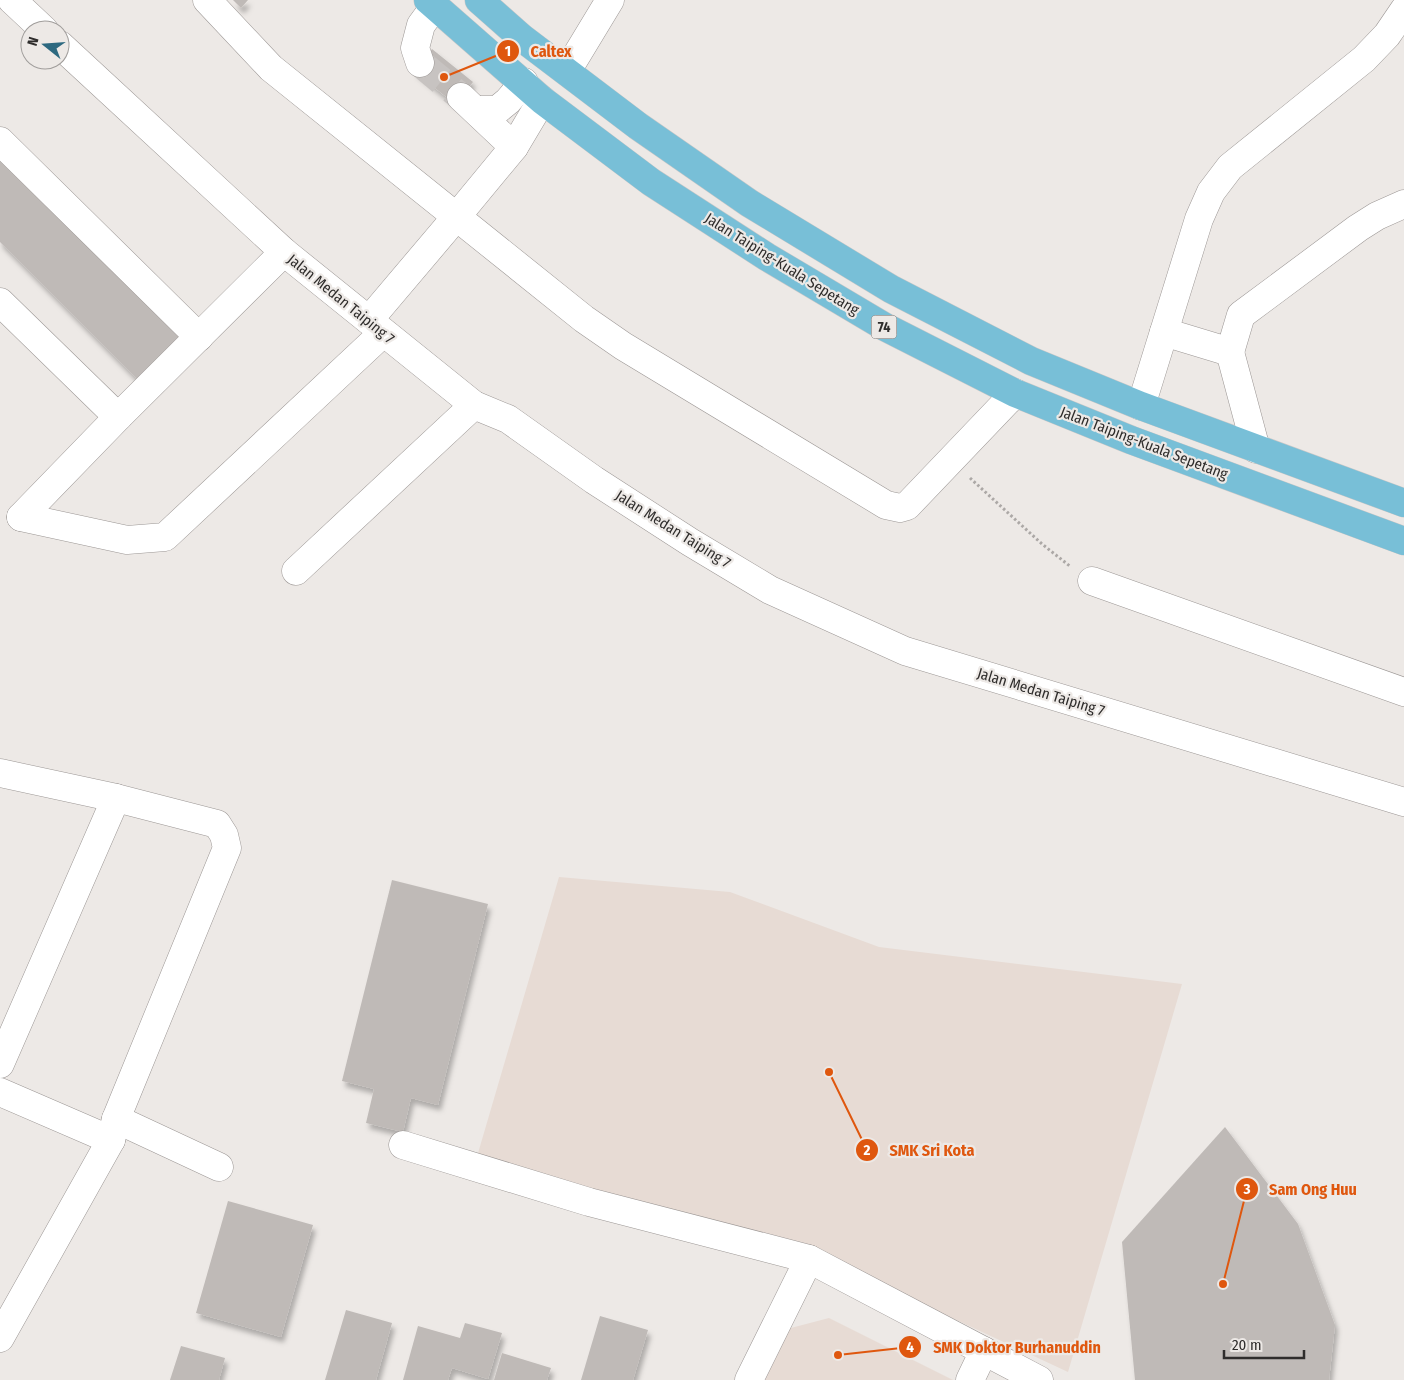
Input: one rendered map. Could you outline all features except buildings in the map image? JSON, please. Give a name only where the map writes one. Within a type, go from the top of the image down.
[{"type":"main road","name":"74","points":[[479,0],[522,38],[638,126],[749,203],[891,289],[1031,361],[1142,406],[1404,503]]},
{"type":"main road","name":"Jalan Taiping-Kuala Sepetang","points":[[432,3],[533,91],[651,182],[767,257],[885,328],[1015,393],[1131,440],[1404,541]]},
{"type":"street","points":[[12,0],[33,20]]},
{"type":"street","points":[[207,0],[271,68],[458,216],[584,319],[623,346],[886,505],[900,508],[907,506],[1015,393]]},
{"type":"street","points":[[567,71],[610,0]]},
{"type":"street","points":[[420,63],[415,48],[421,25],[432,3]]},
{"type":"street","points":[[1142,406],[1198,219],[1210,192],[1230,167],[1364,59],[1387,35],[1404,10]]},
{"type":"street","name":"Jalan Medan Taiping 7","points":[[70,54],[284,252],[474,405],[508,419],[594,480],[690,542],[770,590],[905,651],[1404,802]]},
{"type":"street","points":[[514,147],[469,104],[497,110],[508,102],[533,91]]},
{"type":"street","points":[[284,252],[118,417],[21,517],[127,540],[165,537],[376,327],[458,216],[514,147],[533,91]]},
{"type":"street","points":[[0,141],[199,337]]},
{"type":"street","points":[[1256,449],[1230,352],[1241,315],[1358,228],[1377,216],[1404,204]]},
{"type":"street","points":[[0,302],[118,417]]},
{"type":"street","points":[[1164,332],[1230,352]]},
{"type":"street","points":[[296,571],[474,405]]},
{"type":"street","points":[[1092,581],[1404,692]]},
{"type":"street","points":[[0,773],[116,798],[216,824],[224,835],[227,848],[114,1130],[0,1338]]},
{"type":"street","points":[[0,1064],[116,798]]},
{"type":"street","points":[[0,1092],[218,1167]]},
{"type":"street","points":[[403,1145],[588,1202],[809,1259],[1039,1380]]},
{"type":"street","points":[[749,1380],[809,1259]]},
{"type":"street","points":[[970,1380],[984,1351]]},
{"type":"path","points":[[951,460],[1042,544],[1092,581]]},
{"type":"shaded area","points":[[559,877],[730,892],[879,947],[1182,984],[1068,1372],[817,1255],[476,1160]]},
{"type":"shaded area","points":[[829,1318],[953,1380],[761,1380],[787,1329]]},
{"type":"tunnel","points":[[420,63],[461,97]]},
{"type":"place","name":"Caltex","points":[[444,77]]},
{"type":"place","name":"SMK Sri Kota","points":[[829,1072]]},
{"type":"place","name":"Sam Ong Huu","points":[[1223,1284]]},
{"type":"place","name":"SMK Doktor Burhanuddin","points":[[838,1355]]}]
